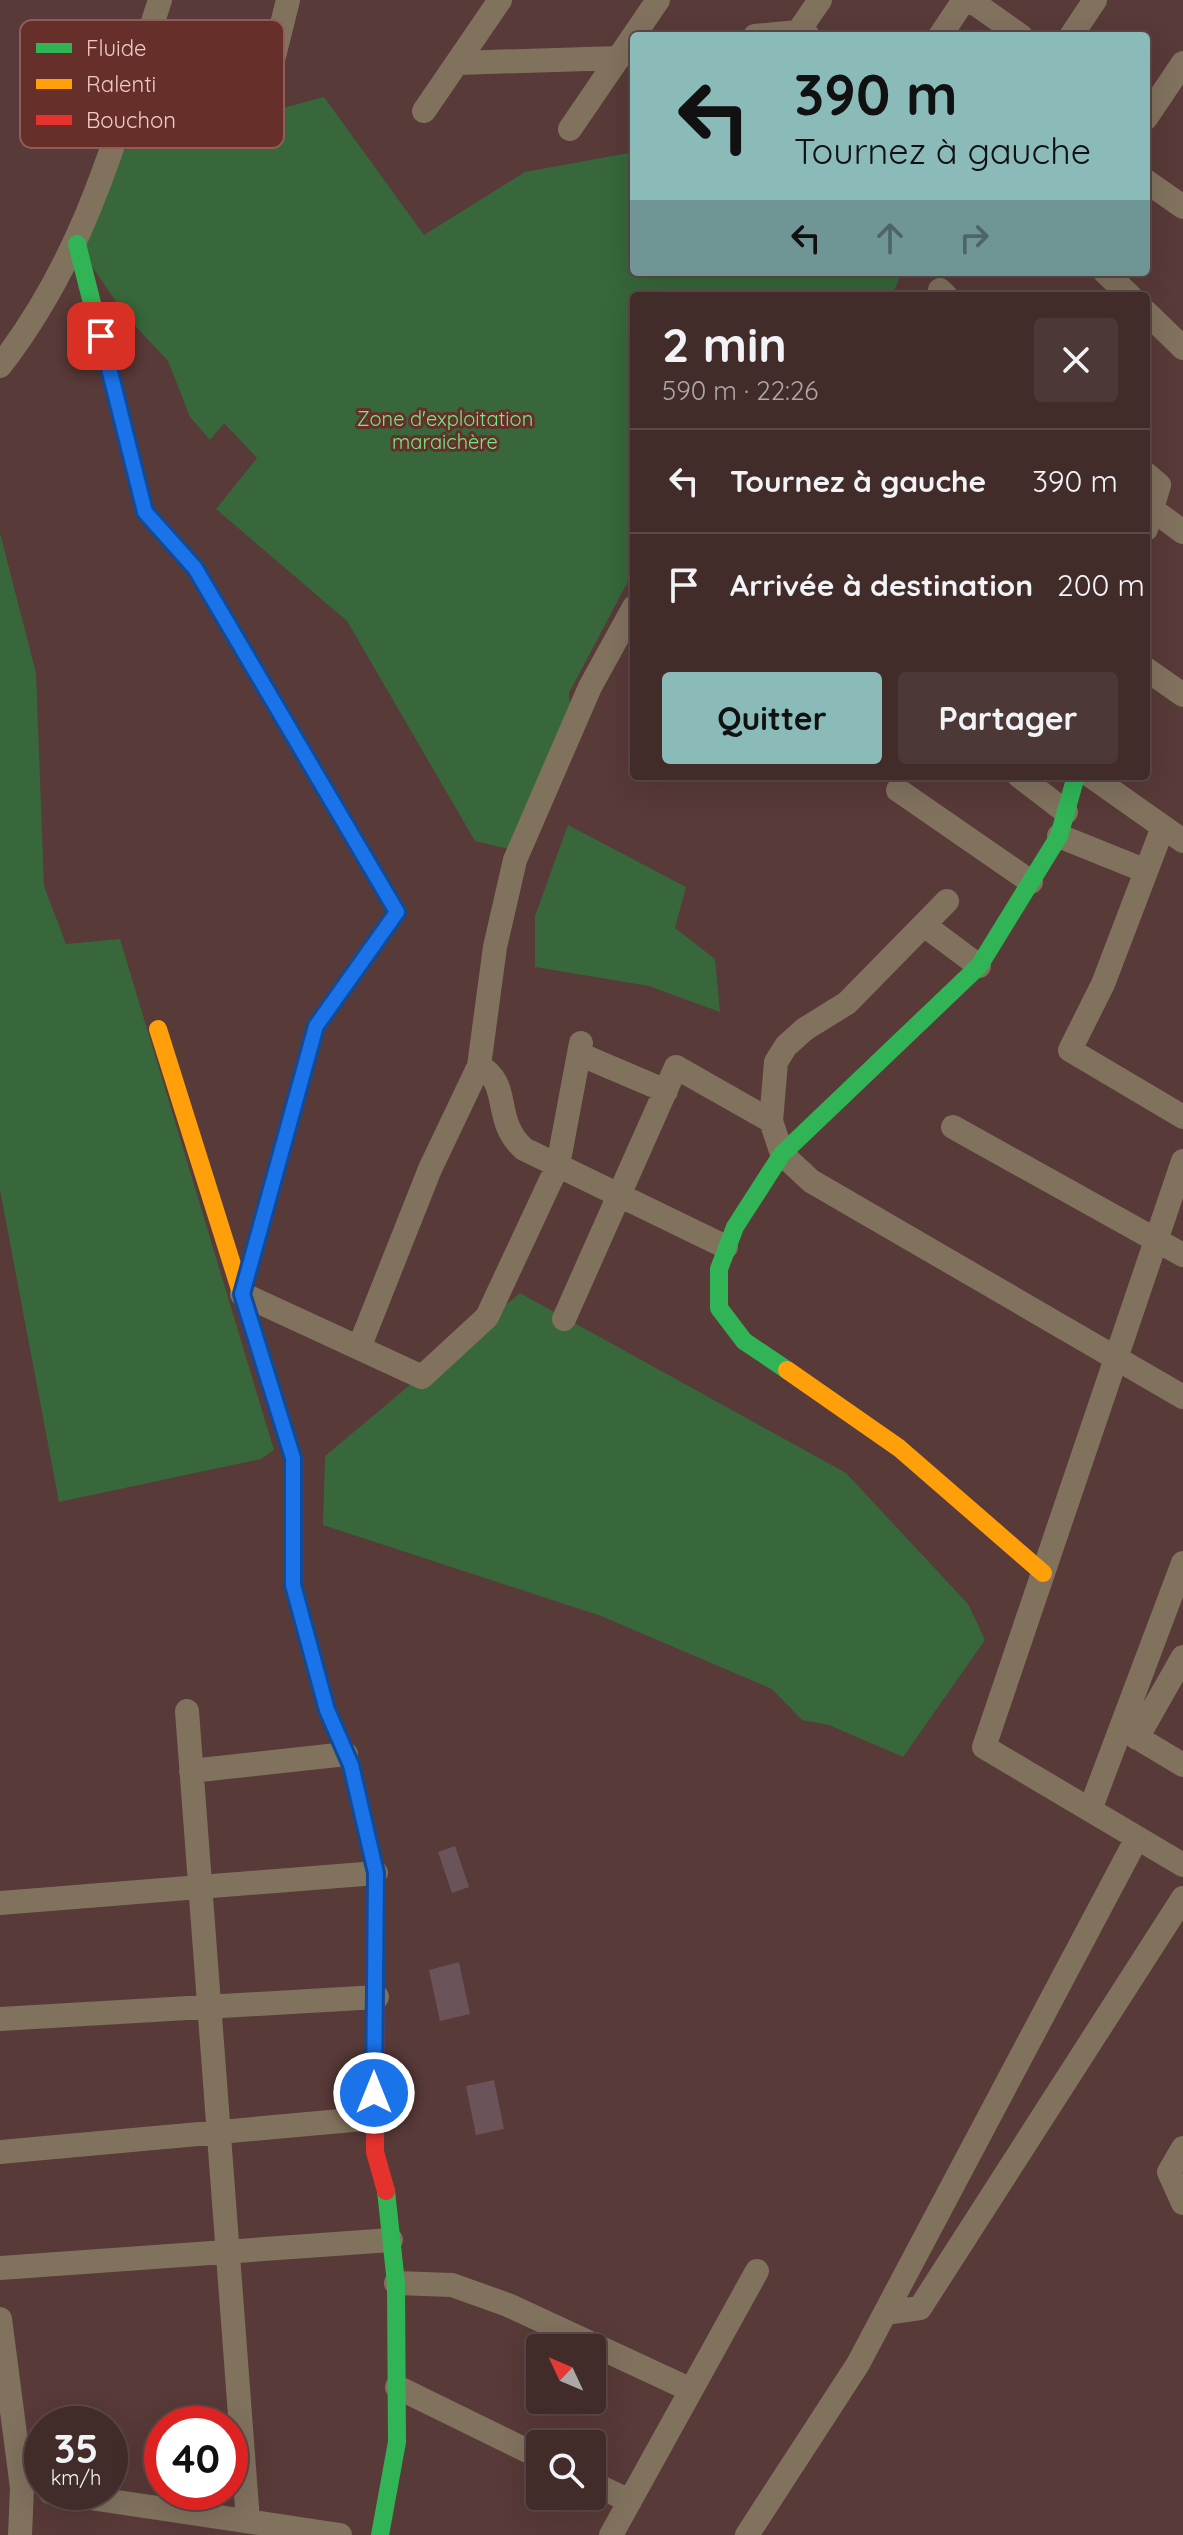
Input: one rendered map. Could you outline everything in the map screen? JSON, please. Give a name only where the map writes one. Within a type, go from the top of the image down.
[{"type":"street","points":[[154,20],[160,0]]},
{"type":"street","points":[[283,20],[288,0]]},
{"type":"street","points":[[424,111],[500,0]]},
{"type":"street","points":[[638,32],[658,0]]},
{"type":"street","points":[[804,32],[820,0]]},
{"type":"street","points":[[943,32],[967,0],[1015,32]]},
{"type":"street","points":[[1074,32],[1095,0]]},
{"type":"street","points":[[457,63],[626,51]]},
{"type":"street","points":[[570,129],[626,51]]},
{"type":"street","points":[[1150,112],[1183,63]]},
{"type":"street","points":[[0,366],[34,320],[77,244],[113,148]]},
{"type":"street","points":[[1150,184],[1183,207]]},
{"type":"street","points":[[77,244],[145,512],[195,568],[397,912],[316,1026],[242,1294]]},
{"type":"street","points":[[1109,276],[1126,292]]},
{"type":"street","points":[[1150,316],[1183,348]]},
{"type":"street","points":[[1150,477],[1159,485],[1150,516]]},
{"type":"street","points":[[1150,519],[1183,532]]},
{"type":"street","points":[[359,1348],[430,1169],[479,1066],[495,947],[515,860],[590,687],[630,614]]},
{"type":"street","points":[[1150,672],[1183,695]]},
{"type":"street","points":[[1023,780],[1063,824],[1146,871]]},
{"type":"street","points":[[1043,1573],[849,1407],[745,1342],[720,1312],[716,1293],[726,1247],[756,1190],[782,1154],[979,966],[1063,824],[1075,780]]},
{"type":"street","points":[[1097,780],[1183,841]]},
{"type":"street","points":[[898,790],[1031,882]]},
{"type":"street","points":[[1163,827],[1103,984],[1070,1050],[1183,1117]]},
{"type":"street","points":[[947,901],[847,1003],[818,1019],[786,1046],[773,1077],[771,1121],[782,1154],[811,1181],[1183,1397]]},
{"type":"street","points":[[924,925],[979,966]]},
{"type":"street","points":[[158,1029],[293,1458],[293,1585],[327,1710],[346,1754],[376,1873],[375,2152],[388,2196],[396,2283],[397,2442],[386,2532]]},
{"type":"street","points":[[242,1294],[422,1377],[487,1317],[558,1165],[580,1048],[666,1091]]},
{"type":"street","points":[[479,1066],[490,1072],[498,1084],[506,1129],[524,1149],[726,1247]]},
{"type":"street","points":[[564,1319],[676,1067],[771,1121]]},
{"type":"street","points":[[953,1127],[1183,1255]]},
{"type":"street","points":[[1183,1161],[984,1747],[1183,1865]]},
{"type":"street","points":[[1129,1733],[1183,1563]]},
{"type":"street","points":[[1090,1810],[1129,1733],[1183,1657]]},
{"type":"street","points":[[187,1711],[248,2521]]},
{"type":"street","points":[[1129,1733],[1183,1765]]},
{"type":"street","points":[[191,1771],[346,1754]]},
{"type":"street","points":[[747,2535],[858,2364],[1137,1838]]},
{"type":"street","points":[[0,1903],[376,1873]]},
{"type":"street","points":[[885,2313],[920,2308],[1183,1898]]},
{"type":"street","points":[[0,2019],[377,1997]]},
{"type":"street","points":[[0,2152],[374,2118]]},
{"type":"street","points":[[1183,2148],[1169,2172],[1183,2203]]},
{"type":"street","points":[[0,2268],[391,2240]]},
{"type":"street","points":[[611,2535],[757,2271]]},
{"type":"street","points":[[396,2283],[452,2285],[508,2305],[691,2390]]},
{"type":"street","points":[[0,2319],[21,2491],[20,2535]]},
{"type":"street","points":[[397,2387],[526,2450]]},
{"type":"street","points":[[606,2490],[630,2501]]},
{"type":"street","points":[[128,2503],[340,2535]]},
{"type":"green space","name":"Zone d'exploitation maraichère","points":[[324,97],[424,235],[525,172],[630,153],[630,276],[900,276],[894,292],[630,292],[630,578],[569,693],[572,728],[518,851],[475,841],[347,621],[216,509],[257,458],[224,423],[210,440],[190,417],[168,361],[125,315],[77,244],[110,154],[133,148],[284,148],[284,108]]},
{"type":"green space","points":[[0,533],[36,673],[44,886],[66,944],[120,939],[274,1450],[261,1459],[59,1502],[0,1190]]},
{"type":"green space","points":[[568,825],[686,887],[675,928],[715,959],[720,1012],[649,986],[535,967],[535,916]]},
{"type":"green space","points":[[520,1293],[846,1473],[968,1604],[985,1640],[903,1757],[829,1725],[802,1720],[772,1689],[601,1616],[323,1525],[325,1456]]},
{"type":"building","points":[[455,1846],[469,1887],[452,1893],[438,1852]]},
{"type":"building","points":[[459,1962],[470,2014],[440,2021],[429,1970]]},
{"type":"building","points":[[494,2080],[504,2129],[476,2135],[466,2086]]},
{"type":"traffic: fast","points":[[77,244],[145,512],[195,568],[333,804]]},
{"type":"traffic: fast","points":[[787,1370],[744,1341],[719,1308],[719,1269],[735,1227],[782,1154],[979,966],[1059,836],[1075,780]]},
{"type":"traffic: fast","points":[[380,2535],[397,2442],[396,2283],[386,2191]]},
{"type":"traffic: slow","points":[[242,1294],[316,1026],[397,912],[333,804]]},
{"type":"traffic: slow","points":[[158,1029],[293,1458],[293,1585],[311,1652]]},
{"type":"traffic: slow","points":[[787,1370],[899,1448],[1043,1573]]},
{"type":"traffic: jam","points":[[311,1652],[327,1710],[351,1765],[376,1873],[375,2152],[386,2191]]},
{"type":"route","points":[[101,336],[145,512],[195,568],[397,912],[316,1026],[242,1294],[293,1458],[293,1585],[327,1710],[351,1765],[376,1873],[374,2093]]}]
